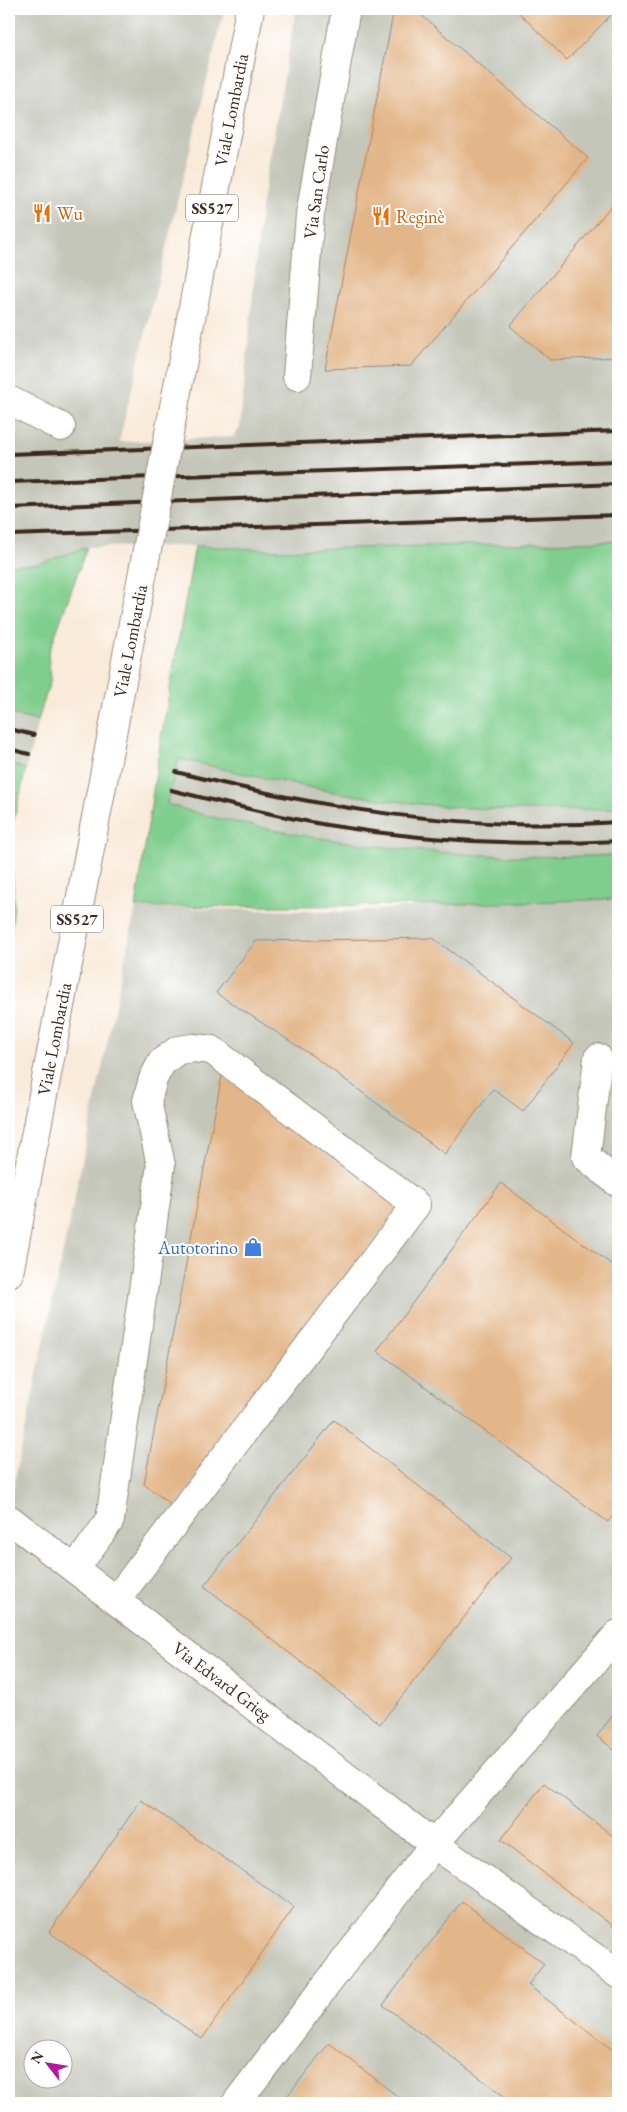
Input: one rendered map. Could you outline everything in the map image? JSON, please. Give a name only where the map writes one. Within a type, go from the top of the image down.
[{"type":"street","name":"Viale Lombardia","points":[[9,1273],[250,9]]},
{"type":"street","name":"Via San Carlo","points":[[297,376],[310,215],[346,9]]},
{"type":"street","points":[[9,400],[61,427]]},
{"type":"street","points":[[75,1569],[110,1520],[161,1165],[147,1101],[153,1079],[162,1062],[178,1050],[193,1048],[212,1050],[416,1205],[116,1600]]},
{"type":"street","points":[[598,1058],[586,1158],[618,1183]]},
{"type":"street","name":"Via Edvard Grieg","points":[[9,1519],[434,1844],[618,1974]]},
{"type":"street","points":[[236,2103],[434,1844],[618,1634]]},
{"type":"shaded area","points":[[9,9],[224,9],[119,442],[233,437],[240,428],[261,208],[296,9],[618,9],[618,541],[275,550],[195,546],[87,547],[38,564],[9,565]]},
{"type":"shaded area","points":[[9,714],[38,721],[26,769],[9,764]]},
{"type":"shaded area","points":[[179,759],[325,790],[432,805],[589,810],[618,808],[618,855],[556,858],[484,856],[406,850],[346,842],[227,820],[167,805]]},
{"type":"shaded area","points":[[618,899],[618,2103],[9,2103],[9,1507],[136,907],[344,912],[437,905]]},
{"type":"green space","points":[[618,541],[618,808],[508,810],[397,801],[306,787],[179,759],[167,804],[248,825],[377,846],[497,856],[618,855],[618,899],[437,905],[136,907],[160,744],[195,546],[275,550]]},
{"type":"green space","points":[[87,547],[48,655],[51,678],[38,721],[9,714],[9,565],[38,564]]},
{"type":"green space","points":[[9,764],[26,769],[11,832],[14,906],[9,949]]},
{"type":"building","points":[[394,9],[414,9],[588,158],[411,366],[325,369]]},
{"type":"building","points":[[515,9],[618,9],[618,18],[613,13],[567,60]]},
{"type":"building","points":[[618,198],[618,357],[550,360],[510,326]]},
{"type":"building","points":[[433,938],[574,1043],[523,1111],[493,1089],[445,1154],[316,1058],[216,993],[256,941]]},
{"type":"building","points":[[222,1075],[398,1208],[174,1507],[144,1484]]},
{"type":"building","points":[[501,1183],[618,1269],[618,1508],[608,1522],[377,1351]]},
{"type":"building","points":[[334,1420],[511,1558],[380,1724],[204,1586]]},
{"type":"building","points":[[618,1708],[618,1753],[597,1736]]},
{"type":"building","points":[[544,1783],[618,1840],[618,1930],[501,1840]]},
{"type":"building","points":[[141,1800],[294,1907],[202,2039],[49,1932]]},
{"type":"building","points":[[462,1901],[544,1964],[528,1985],[618,2054],[618,2103],[513,2103],[383,2005]]},
{"type":"building","points":[[329,2043],[406,2103],[282,2103]]},
{"type":"railway","points":[[9,454],[618,431]]},
{"type":"railway","points":[[9,482],[618,461]]},
{"type":"railway","points":[[9,508],[618,484]]},
{"type":"railway","points":[[9,535],[618,515]]},
{"type":"railway","points":[[9,729],[34,735]]},
{"type":"railway","points":[[9,749],[29,754]]},
{"type":"railway","points":[[176,772],[285,797],[395,815],[506,824],[618,822]]},
{"type":"railway","points":[[171,790],[307,821],[399,835],[508,842],[618,841]]},
{"type":"place","name":"Wu","points":[[42,213]]},
{"type":"place","name":"Reginè","points":[[381,216]]},
{"type":"place","name":"Autotorino","points":[[253,1247]]}]
